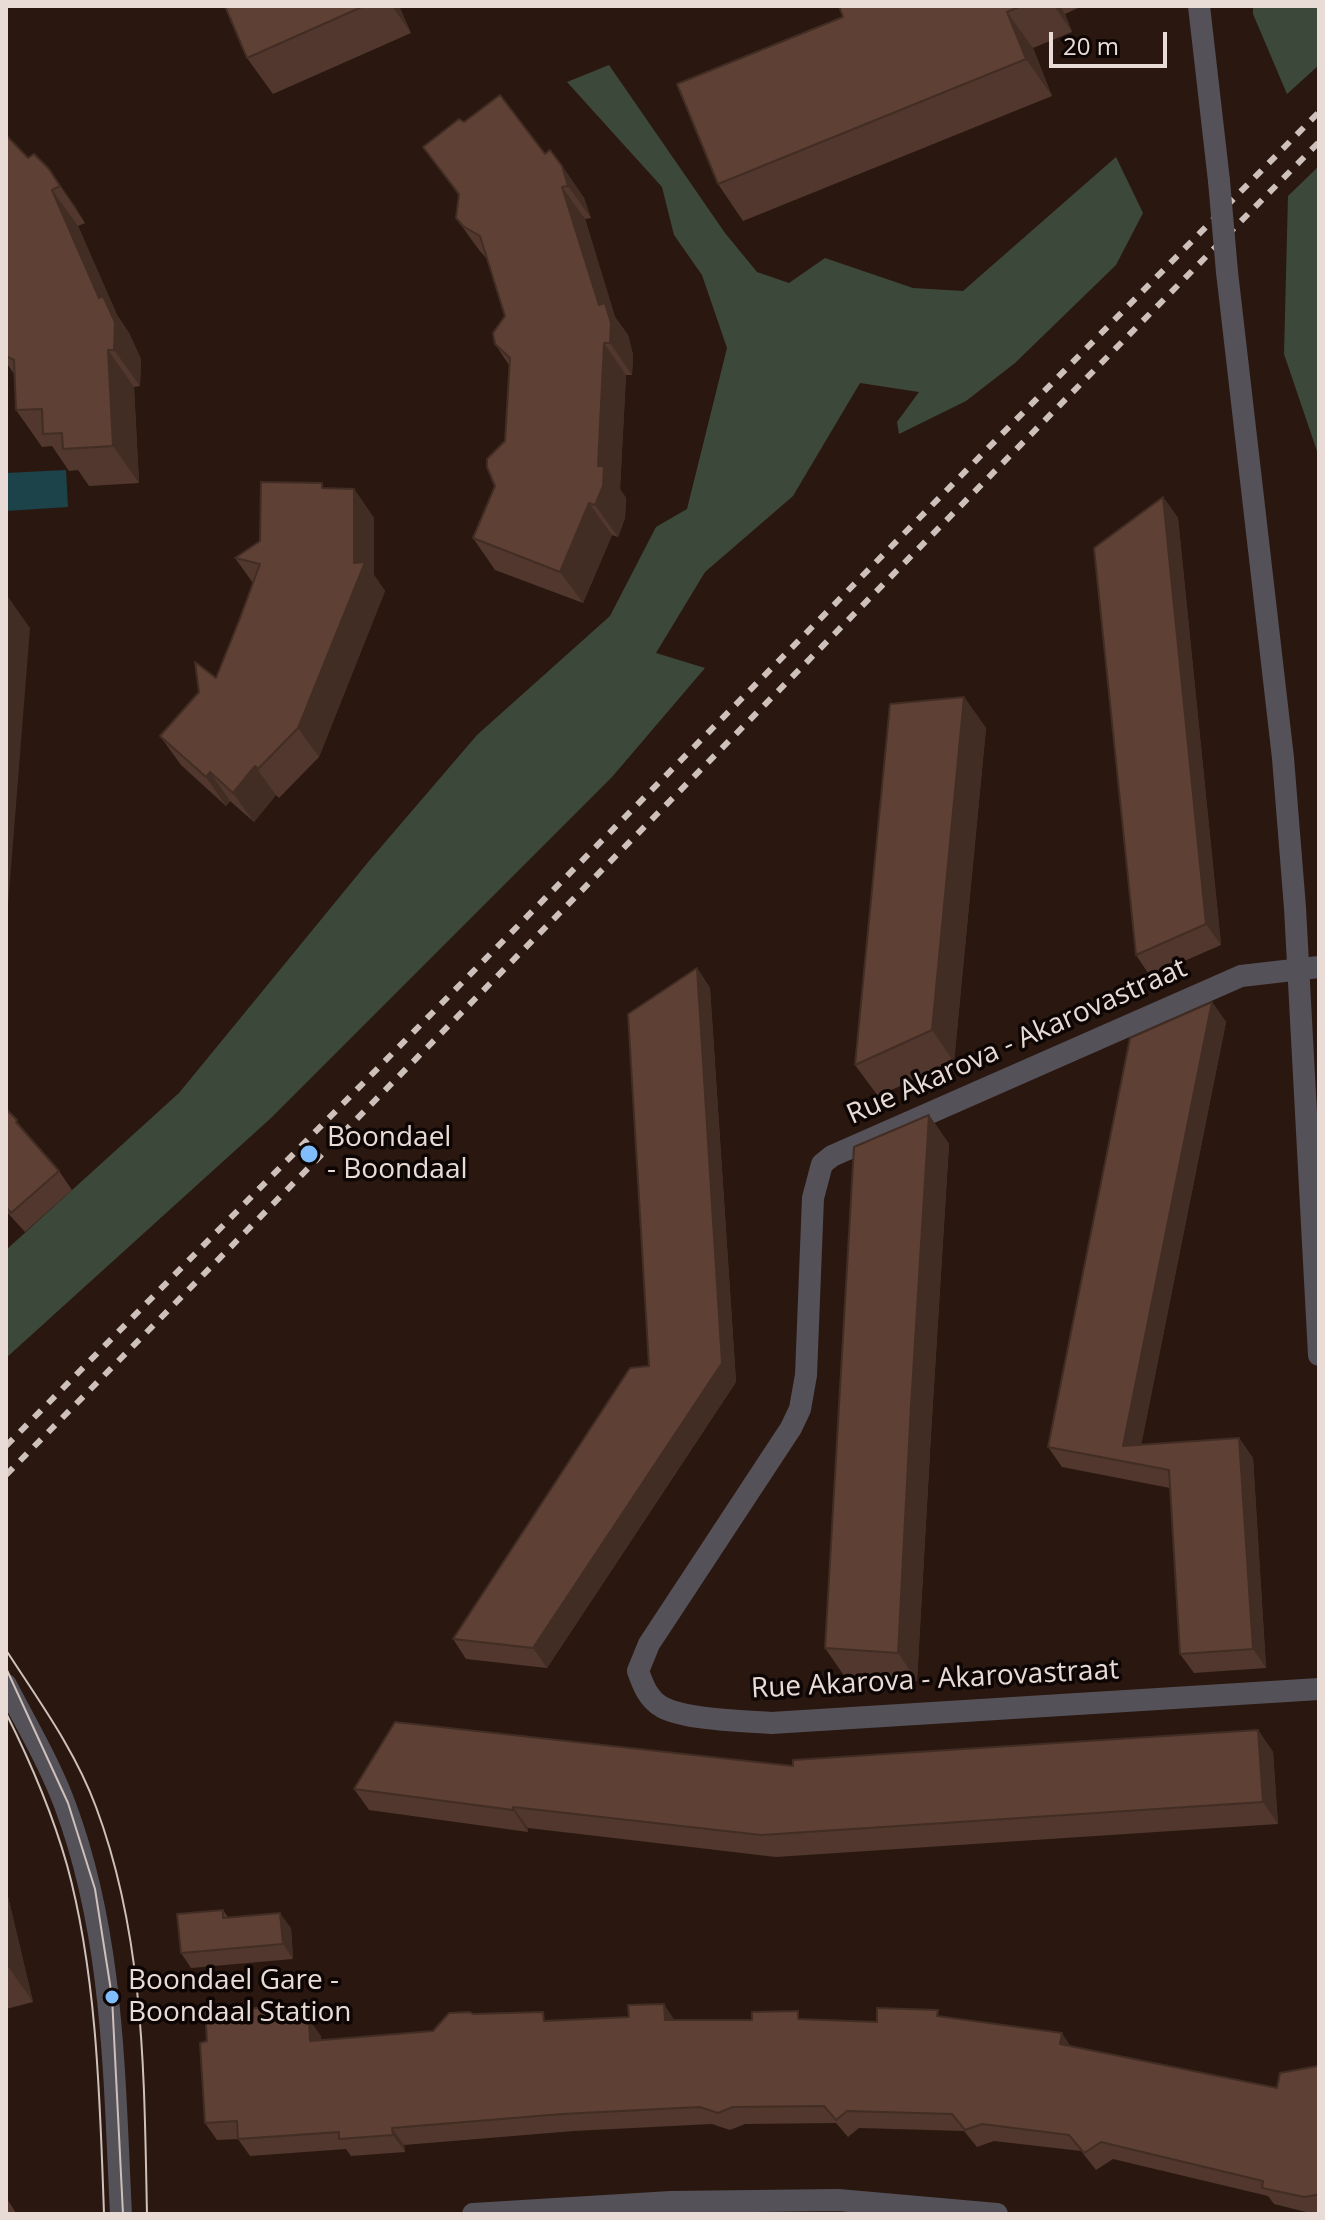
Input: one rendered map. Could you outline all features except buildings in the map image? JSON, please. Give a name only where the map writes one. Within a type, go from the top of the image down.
[{"type":"street","points":[[1199,6],[1283,758],[1295,908],[1308,968],[1319,1355]]},
{"type":"street","name":"Rue Akarova - Akarovastraat","points":[[1308,968],[1241,976],[1221,984],[832,1156],[822,1164],[813,1198],[806,1375],[800,1409],[791,1428],[649,1644],[638,1671],[646,1693],[663,1708],[695,1715],[771,1723],[1319,1689]]},
{"type":"street","points":[[6,1685],[65,1804],[92,1890],[110,1996],[121,2214]]},
{"type":"street","points":[[473,2214],[671,2202],[823,2200],[997,2214]]},
{"type":"green space","points":[[1253,6],[1319,6],[1319,65],[1287,94],[1253,14]]},
{"type":"green space","points":[[609,65],[725,233],[757,272],[789,283],[825,258],[913,288],[963,291],[1116,157],[1143,213],[1116,265],[1015,363],[966,401],[899,434],[897,422],[919,392],[860,383],[793,496],[705,572],[656,653],[705,668],[612,777],[271,1118],[6,1358],[6,1250],[179,1093],[477,735],[610,616],[656,527],[687,509],[727,348],[702,275],[674,235],[662,187],[567,82]]},
{"type":"green space","points":[[1319,166],[1319,457],[1284,354],[1288,196]]},
{"type":"water","points":[[66,470],[68,507],[6,511],[6,473]]},
{"type":"tram line","points":[[6,1650],[56,1726],[78,1766],[112,1856],[124,1906],[139,2008],[147,2214]]},
{"type":"tram line","points":[[6,1668],[68,1803],[95,1889],[112,1997],[123,2214]]},
{"type":"tram line","points":[[6,1713],[47,1806],[77,1907],[95,2038],[104,2214]]},
{"type":"railway","points":[[6,1446],[1319,112]]},
{"type":"railway","points":[[6,1475],[1319,142]]},
{"type":"place","name":"Boondael - Boondaal","points":[[309,1154]]},
{"type":"place","name":"Boondael Gare - Boondaal Station","points":[[112,1997]]}]
